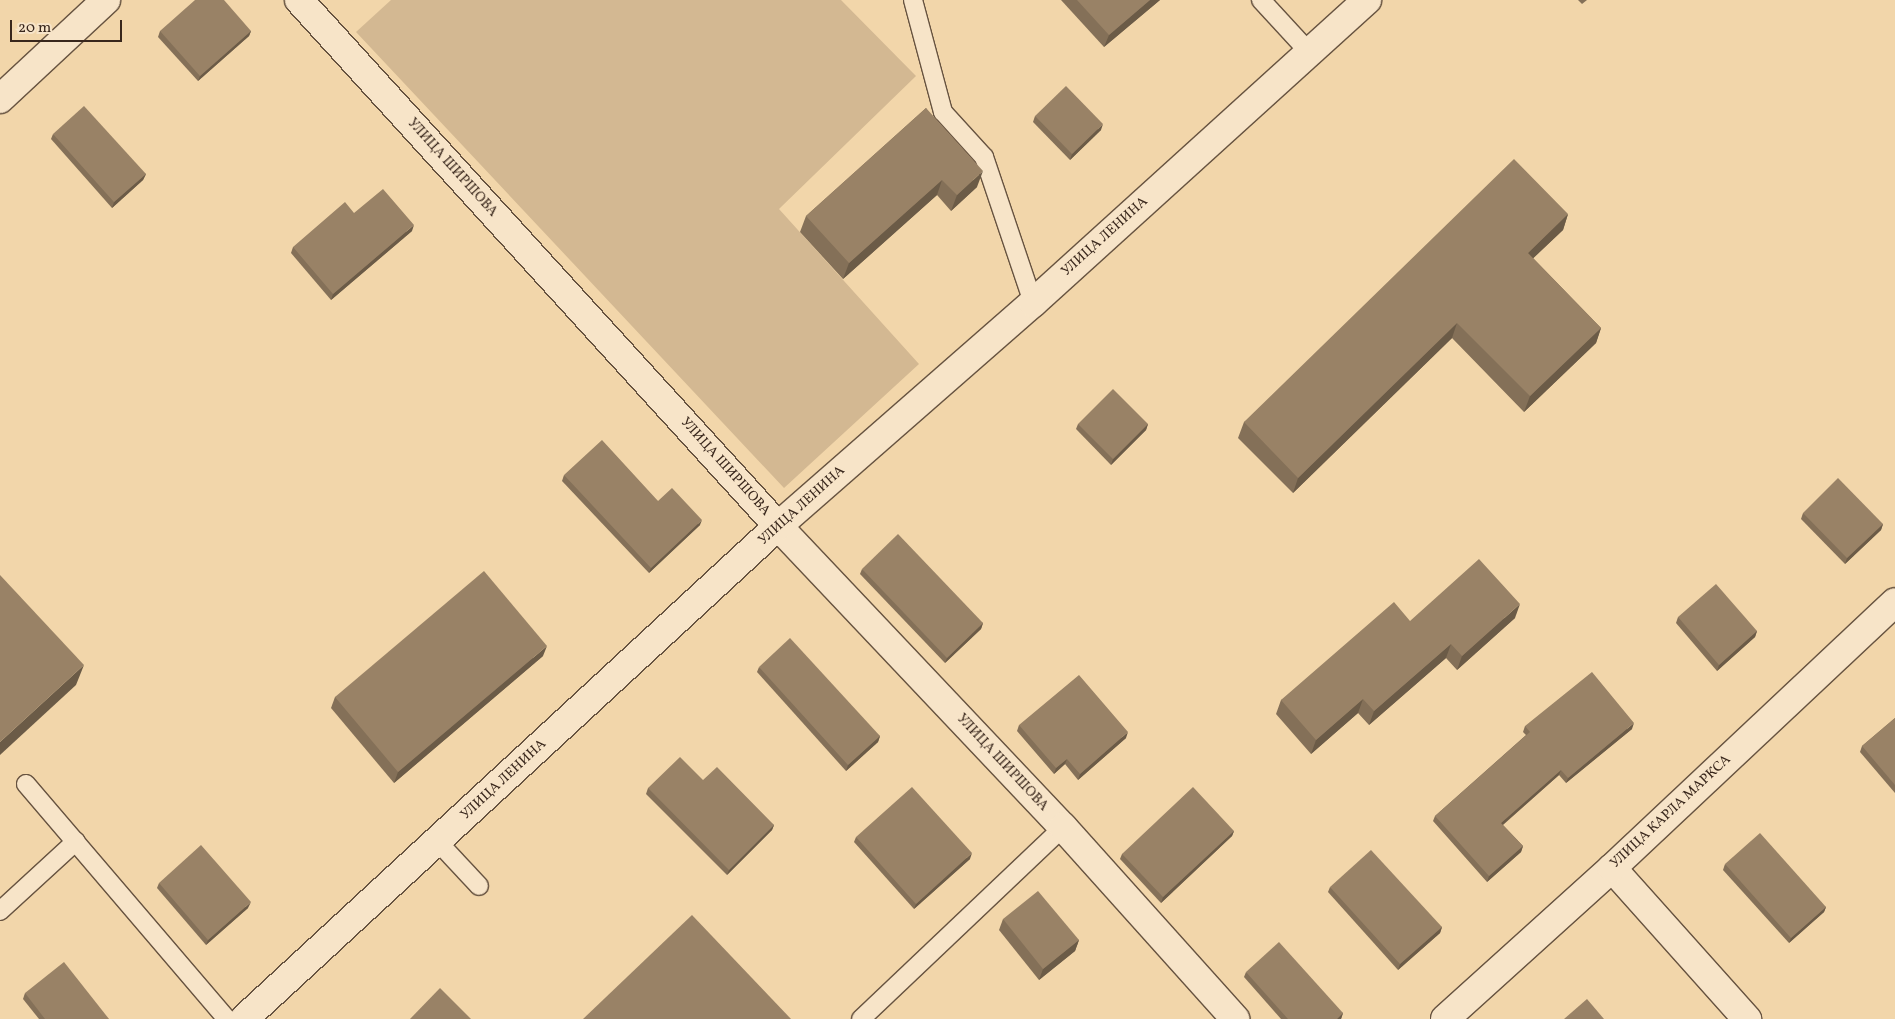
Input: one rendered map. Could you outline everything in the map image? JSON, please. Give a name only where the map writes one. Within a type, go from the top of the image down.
[{"type":"street","points":[[0,99],[106,0]]},
{"type":"street","name":"УЛИЦА ШИРШОВА","points":[[300,0],[778,526],[1063,827],[1235,1019]]},
{"type":"street","name":"УЛИЦА ЛЕНИНА","points":[[244,1019],[438,842],[778,526],[1033,303],[1367,0]]},
{"type":"street","name":"УЛИЦА КАРЛА МАРКСА","points":[[1445,1019],[1612,868],[1895,602]]},
{"type":"street","points":[[1612,868],[1747,1019]]},
{"type":"lane","points":[[913,0],[943,112],[984,157],[1033,303]]},
{"type":"lane","points":[[1261,0],[1309,52]]},
{"type":"lane","points":[[26,784],[227,1019]]},
{"type":"lane","points":[[861,1019],[1063,827]]},
{"type":"lane","points":[[0,911],[76,842]]},
{"type":"lane","points":[[438,842],[479,886]]},
{"type":"shaded area","points":[[391,0],[841,0],[916,76],[779,209],[919,364],[784,488],[356,32]]},
{"type":"building","points":[[195,0],[224,0],[251,31],[200,76],[160,31]]},
{"type":"building","points":[[1077,0],[1150,0],[1109,35]]},
{"type":"building","points":[[1066,86],[1103,124],[1072,154],[1035,116]]},
{"type":"building","points":[[84,106],[146,174],[114,202],[53,134]]},
{"type":"building","points":[[926,108],[983,171],[957,195],[942,180],[849,263],[806,216]]},
{"type":"building","points":[[1514,159],[1568,214],[1528,253],[1601,328],[1530,396],[1457,323],[1298,478],[1244,422]]},
{"type":"building","points":[[383,189],[414,225],[333,294],[293,247],[345,202],[354,213]]},
{"type":"building","points":[[1113,389],[1148,424],[1113,459],[1078,424]]},
{"type":"building","points":[[602,440],[658,501],[672,488],[702,520],[651,568],[564,475]]},
{"type":"building","points":[[1838,478],[1883,524],[1847,558],[1803,513]]},
{"type":"building","points":[[898,534],[983,623],[947,658],[862,569]]},
{"type":"building","points":[[1479,559],[1520,604],[1462,656],[1451,644],[1374,711],[1363,699],[1316,740],[1281,700],[1394,602],[1410,621]]},
{"type":"building","points":[[484,571],[547,646],[398,772],[335,697]]},
{"type":"building","points":[[0,575],[84,665],[0,742]]},
{"type":"building","points":[[1716,584],[1757,631],[1719,665],[1678,617]]},
{"type":"building","points":[[790,638],[880,736],[848,765],[759,667]]},
{"type":"building","points":[[1592,672],[1634,723],[1568,778],[1561,770],[1501,823],[1523,846],[1489,876],[1435,816],[1530,732],[1525,726]]},
{"type":"building","points":[[1079,675],[1128,732],[1080,774],[1067,759],[1056,768],[1019,725]]},
{"type":"building","points":[[1895,718],[1895,785],[1862,746]]},
{"type":"building","points":[[680,757],[703,780],[717,767],[774,825],[729,870],[648,788]]},
{"type":"building","points":[[912,787],[972,853],[916,904],[856,837]]},
{"type":"building","points":[[1193,787],[1234,831],[1163,897],[1122,854]]},
{"type":"building","points":[[1760,833],[1826,907],[1791,938],[1725,864]]},
{"type":"building","points":[[201,845],[251,902],[208,940],[159,883]]},
{"type":"building","points":[[1371,850],[1442,927],[1400,964],[1330,887]]},
{"type":"building","points":[[1038,891],[1079,940],[1043,969],[1003,919]]},
{"type":"building","points":[[692,915],[791,1019],[583,1019]]},
{"type":"building","points":[[1279,942],[1343,1013],[1337,1019],[1288,1019],[1246,972]]},
{"type":"building","points":[[64,962],[109,1019],[45,1019],[25,993]]},
{"type":"building","points":[[440,988],[471,1019],[410,1019]]},
{"type":"building","points":[[1587,999],[1604,1019],[1564,1019]]}]
